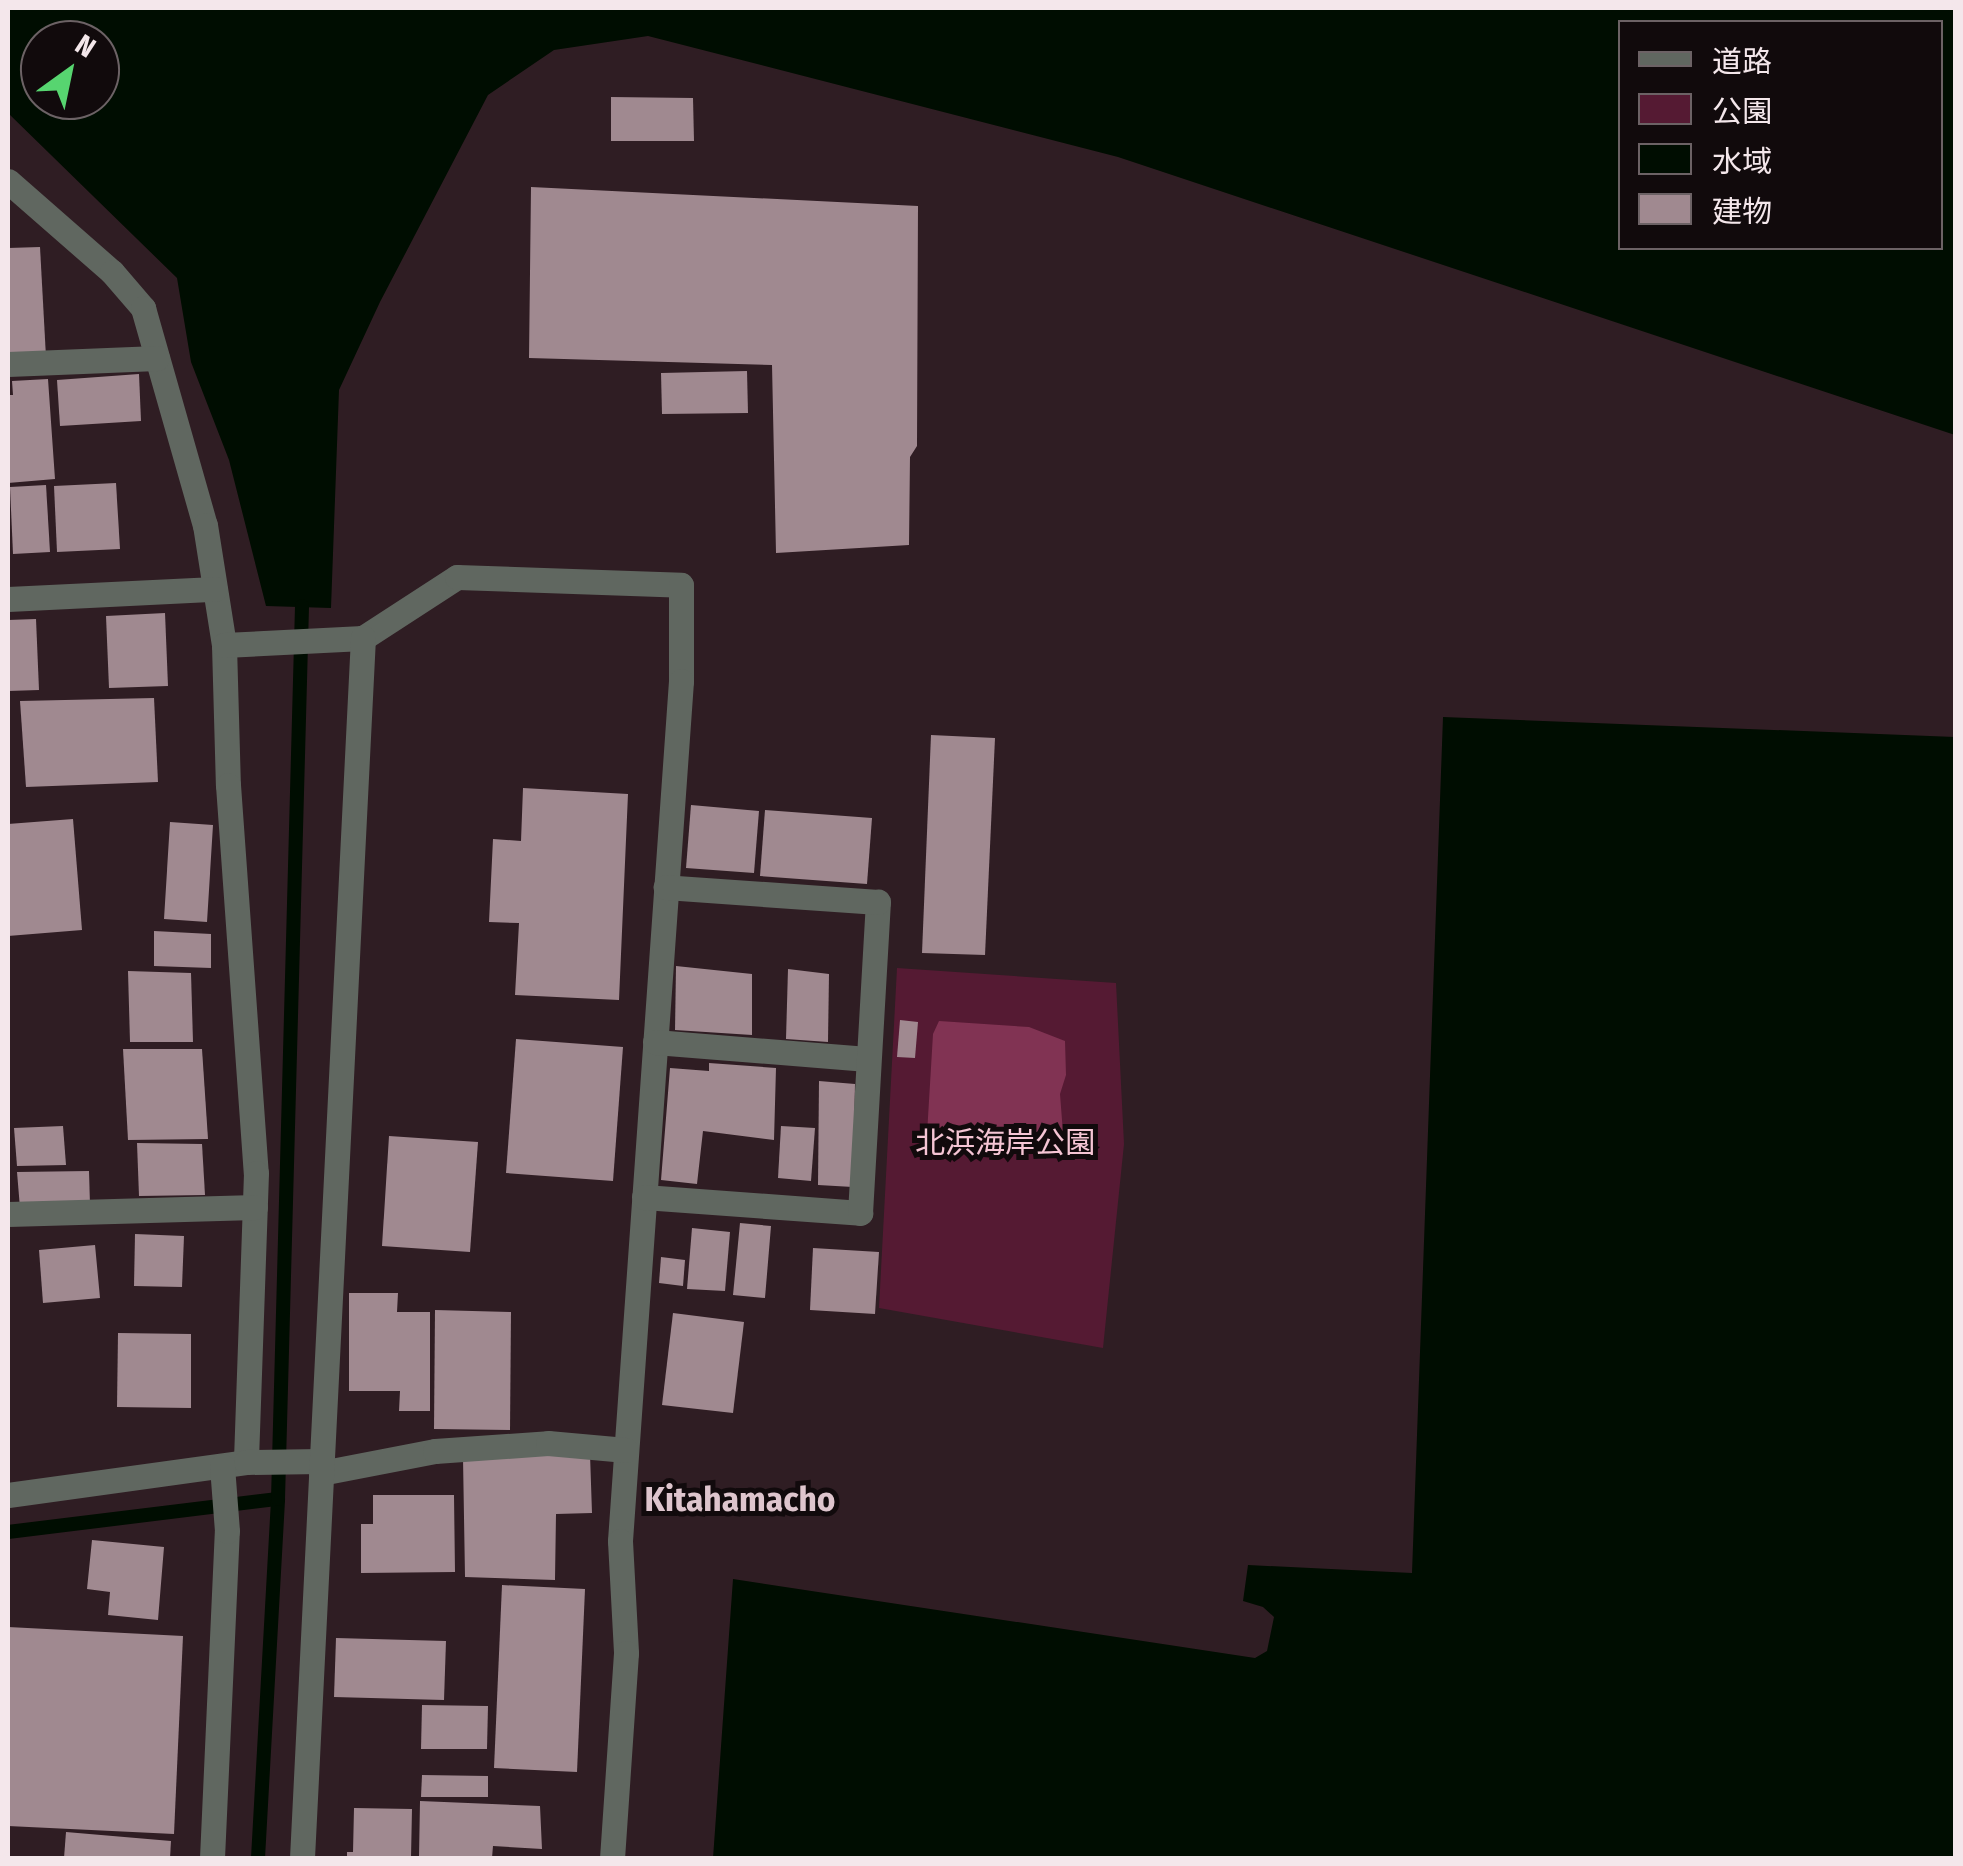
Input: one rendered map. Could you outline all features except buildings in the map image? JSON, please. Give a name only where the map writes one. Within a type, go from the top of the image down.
[{"type":"street","points":[[8,180],[112,272],[143,308],[205,525],[224,645],[255,1207],[240,1464],[227,1531],[212,1858]]},
{"type":"street","points":[[8,364],[157,358]]},
{"type":"street","points":[[224,645],[363,638],[456,577],[681,586],[681,681],[620,1541],[626,1653],[612,1858]]},
{"type":"street","points":[[8,599],[215,589]]},
{"type":"street","points":[[302,1858],[317,1465],[363,638]]},
{"type":"street","points":[[644,1197],[860,1213],[878,902],[666,887]]},
{"type":"street","points":[[655,1042],[867,1059]]},
{"type":"street","points":[[8,1214],[255,1207]]},
{"type":"street","points":[[8,1495],[240,1464],[317,1465],[548,1443],[626,1450]]},
{"type":"green space","name":"北浜海岸公園","points":[[897,968],[1116,983],[1124,1144],[1103,1348],[879,1308]]},
{"type":"shaded area","points":[[939,1021],[1029,1027],[1065,1041],[1066,1075],[1060,1094],[1063,1133],[1058,1146],[927,1134],[933,1034]]},
{"type":"water","points":[[8,8],[1955,8],[1955,435],[1118,157],[648,36],[554,50],[488,95],[380,302],[339,390],[331,608],[266,606],[229,460],[191,362],[177,278],[8,113]]},
{"type":"water","points":[[1443,717],[1955,737],[1955,1858],[713,1858],[733,1579],[1255,1658],[1267,1651],[1274,1617],[1263,1607],[1243,1601],[1248,1565],[1412,1573]]},
{"type":"waterway","points":[[258,1858],[278,1499],[302,606]]},
{"type":"waterway","points":[[8,1532],[278,1499]]},
{"type":"district","name":"Kitahamacho","points":[[740,1499]]}]
